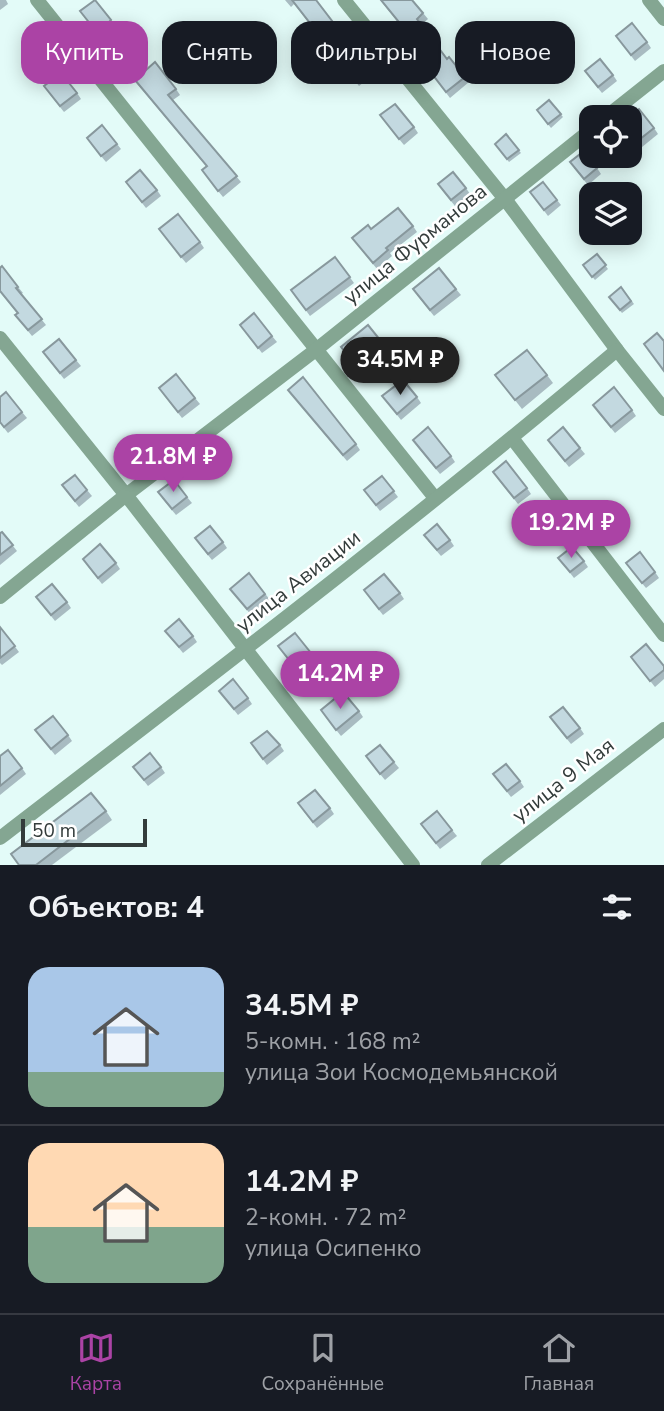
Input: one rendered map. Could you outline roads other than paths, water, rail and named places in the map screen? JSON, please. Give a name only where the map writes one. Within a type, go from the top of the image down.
[{"type":"street","points":[[37,0],[435,498]]},
{"type":"street","points":[[344,0],[505,199],[664,410]]},
{"type":"street","points":[[649,0],[664,19]]},
{"type":"street","points":[[621,105],[664,71]]},
{"type":"street","name":"улица Фурманова","points":[[0,597],[579,139]]},
{"type":"street","points":[[0,338],[126,495],[413,865]]},
{"type":"street","name":"улица Авиации","points":[[0,838],[512,438],[617,349]]},
{"type":"street","points":[[512,438],[664,635]]},
{"type":"street","name":"улица 9 Мая","points":[[488,865],[664,729]]}]
